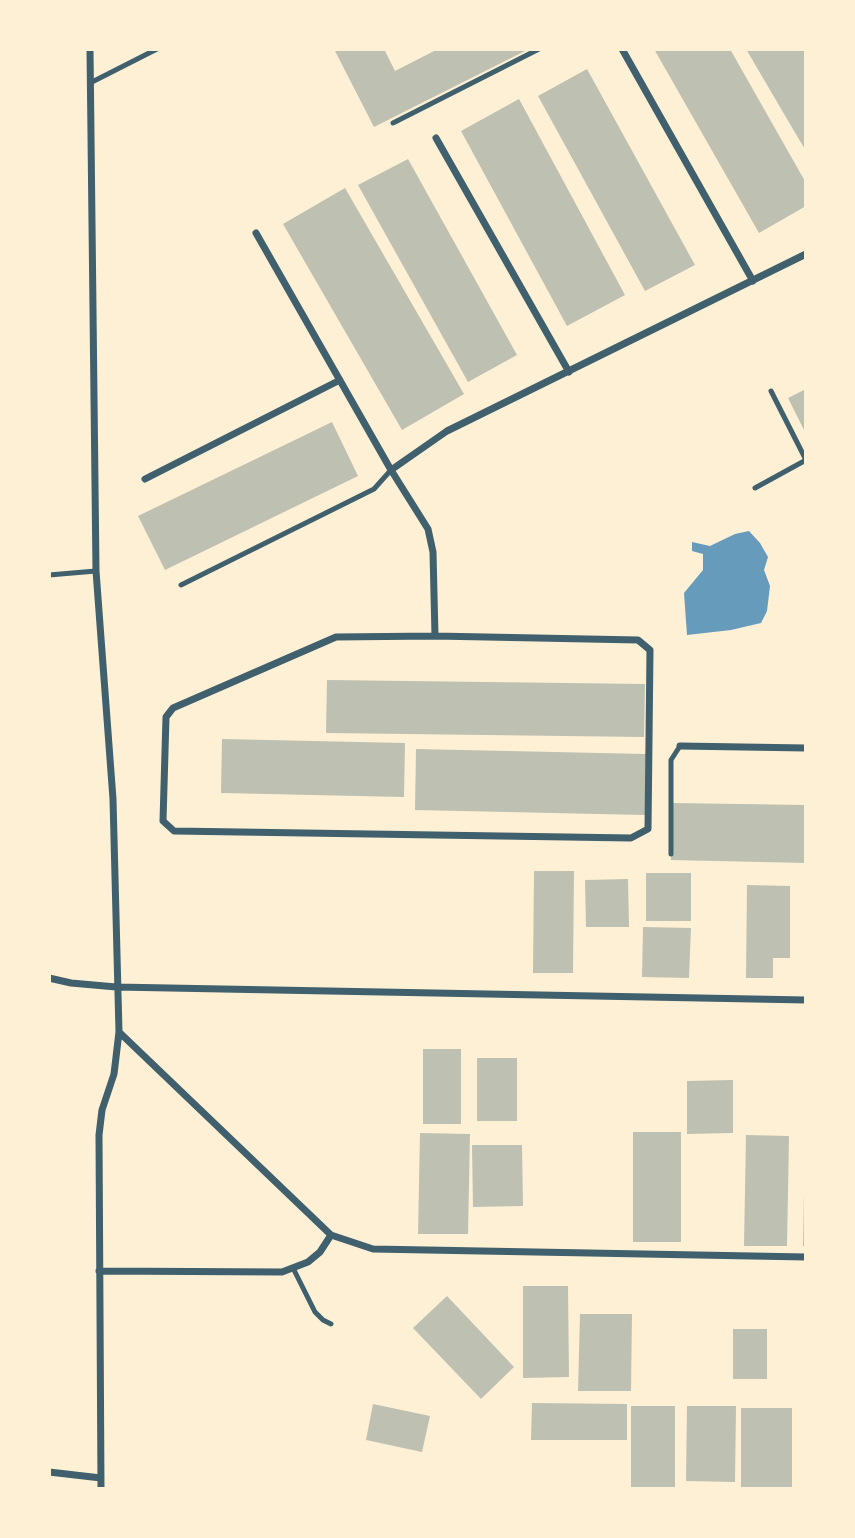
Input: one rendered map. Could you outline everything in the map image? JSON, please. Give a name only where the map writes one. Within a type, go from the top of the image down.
[{"type":"street","points":[[90,49],[96,571],[113,799],[119,1032],[114,1074],[102,1111],[99,1135],[101,1489]]},
{"type":"street","points":[[622,49],[752,281]]},
{"type":"street","points":[[436,138],[569,372]]},
{"type":"street","points":[[256,233],[391,470],[428,529],[433,552],[435,636]]},
{"type":"street","points":[[391,470],[447,431],[806,254]]},
{"type":"street","points":[[145,479],[340,380]]},
{"type":"street","points":[[336,636],[435,636],[638,640],[650,650],[648,828],[631,838],[174,831],[163,821],[166,717],[173,708],[336,636]]},
{"type":"street","points":[[680,746],[806,748]]},
{"type":"street","points":[[49,978],[71,983],[116,986],[806,1000]]},
{"type":"street","points":[[119,1032],[331,1235],[373,1249],[806,1257]]},
{"type":"street","points":[[100,1271],[282,1272],[308,1262],[320,1252],[331,1235]]},
{"type":"street","points":[[49,1472],[101,1478]]},
{"type":"lane","points":[[90,83],[157,49]]},
{"type":"lane","points":[[393,122],[539,49]]},
{"type":"lane","points":[[755,488],[806,460],[771,391]]},
{"type":"lane","points":[[181,585],[374,489],[391,470]]},
{"type":"lane","points":[[49,575],[96,571]]},
{"type":"lane","points":[[671,854],[671,760],[680,746]]},
{"type":"lane","points":[[293,1268],[315,1312],[331,1324]]},
{"type":"water","points":[[749,531],[768,557],[764,570],[770,586],[767,611],[761,623],[731,630],[687,635],[684,593],[703,570],[703,554],[692,551],[692,542],[710,546],[735,534]]},
{"type":"building","points":[[334,49],[384,49],[395,71],[438,49],[529,49],[374,127]]},
{"type":"building","points":[[654,49],[730,49],[806,183],[806,206],[759,233]]},
{"type":"building","points":[[746,49],[806,49],[806,151],[787,119]]},
{"type":"building","points":[[587,69],[695,265],[645,291],[538,96]]},
{"type":"building","points":[[519,99],[625,295],[567,326],[461,131]]},
{"type":"building","points":[[408,159],[517,355],[468,382],[358,185]]},
{"type":"building","points":[[345,188],[464,394],[402,430],[283,224]]},
{"type":"building","points":[[806,389],[806,434],[788,398]]},
{"type":"building","points":[[332,422],[358,476],[165,570],[138,516]]},
{"type":"building","points":[[327,680],[645,684],[644,737],[326,733]]},
{"type":"building","points":[[222,739],[405,743],[404,797],[221,793]]},
{"type":"building","points":[[416,749],[646,754],[645,815],[415,810]]},
{"type":"building","points":[[673,803],[806,805],[806,863],[671,860]]},
{"type":"building","points":[[534,871],[574,871],[573,973],[533,973]]},
{"type":"building","points":[[646,873],[691,873],[691,921],[646,921]]},
{"type":"building","points":[[628,879],[629,927],[586,927],[585,880]]},
{"type":"building","points":[[747,885],[790,886],[790,958],[773,958],[773,978],[746,978]]},
{"type":"building","points":[[643,927],[691,928],[689,978],[642,977]]},
{"type":"building","points":[[423,1049],[461,1049],[461,1124],[423,1124]]},
{"type":"building","points":[[477,1058],[517,1058],[517,1121],[477,1121]]},
{"type":"building","points":[[733,1080],[733,1133],[687,1134],[687,1081]]},
{"type":"building","points":[[633,1132],[681,1132],[681,1242],[633,1242]]},
{"type":"building","points":[[420,1133],[470,1134],[468,1234],[418,1234]]},
{"type":"building","points":[[746,1135],[789,1136],[787,1246],[744,1246]]},
{"type":"building","points":[[472,1145],[522,1145],[523,1206],[473,1207]]},
{"type":"building","points":[[806,1191],[806,1247],[803,1246]]},
{"type":"building","points":[[523,1286],[568,1286],[569,1377],[523,1378]]},
{"type":"building","points":[[447,1296],[514,1367],[481,1399],[413,1328]]},
{"type":"building","points":[[580,1314],[632,1314],[631,1391],[578,1391]]},
{"type":"building","points":[[733,1329],[767,1329],[767,1379],[733,1379]]},
{"type":"building","points":[[532,1403],[627,1404],[627,1440],[531,1440]]},
{"type":"building","points":[[373,1404],[430,1416],[422,1452],[366,1440]]},
{"type":"building","points":[[631,1406],[675,1406],[675,1489],[631,1489]]},
{"type":"building","points":[[687,1406],[736,1406],[735,1482],[686,1481]]},
{"type":"building","points":[[741,1408],[792,1408],[792,1489],[741,1489]]}]
